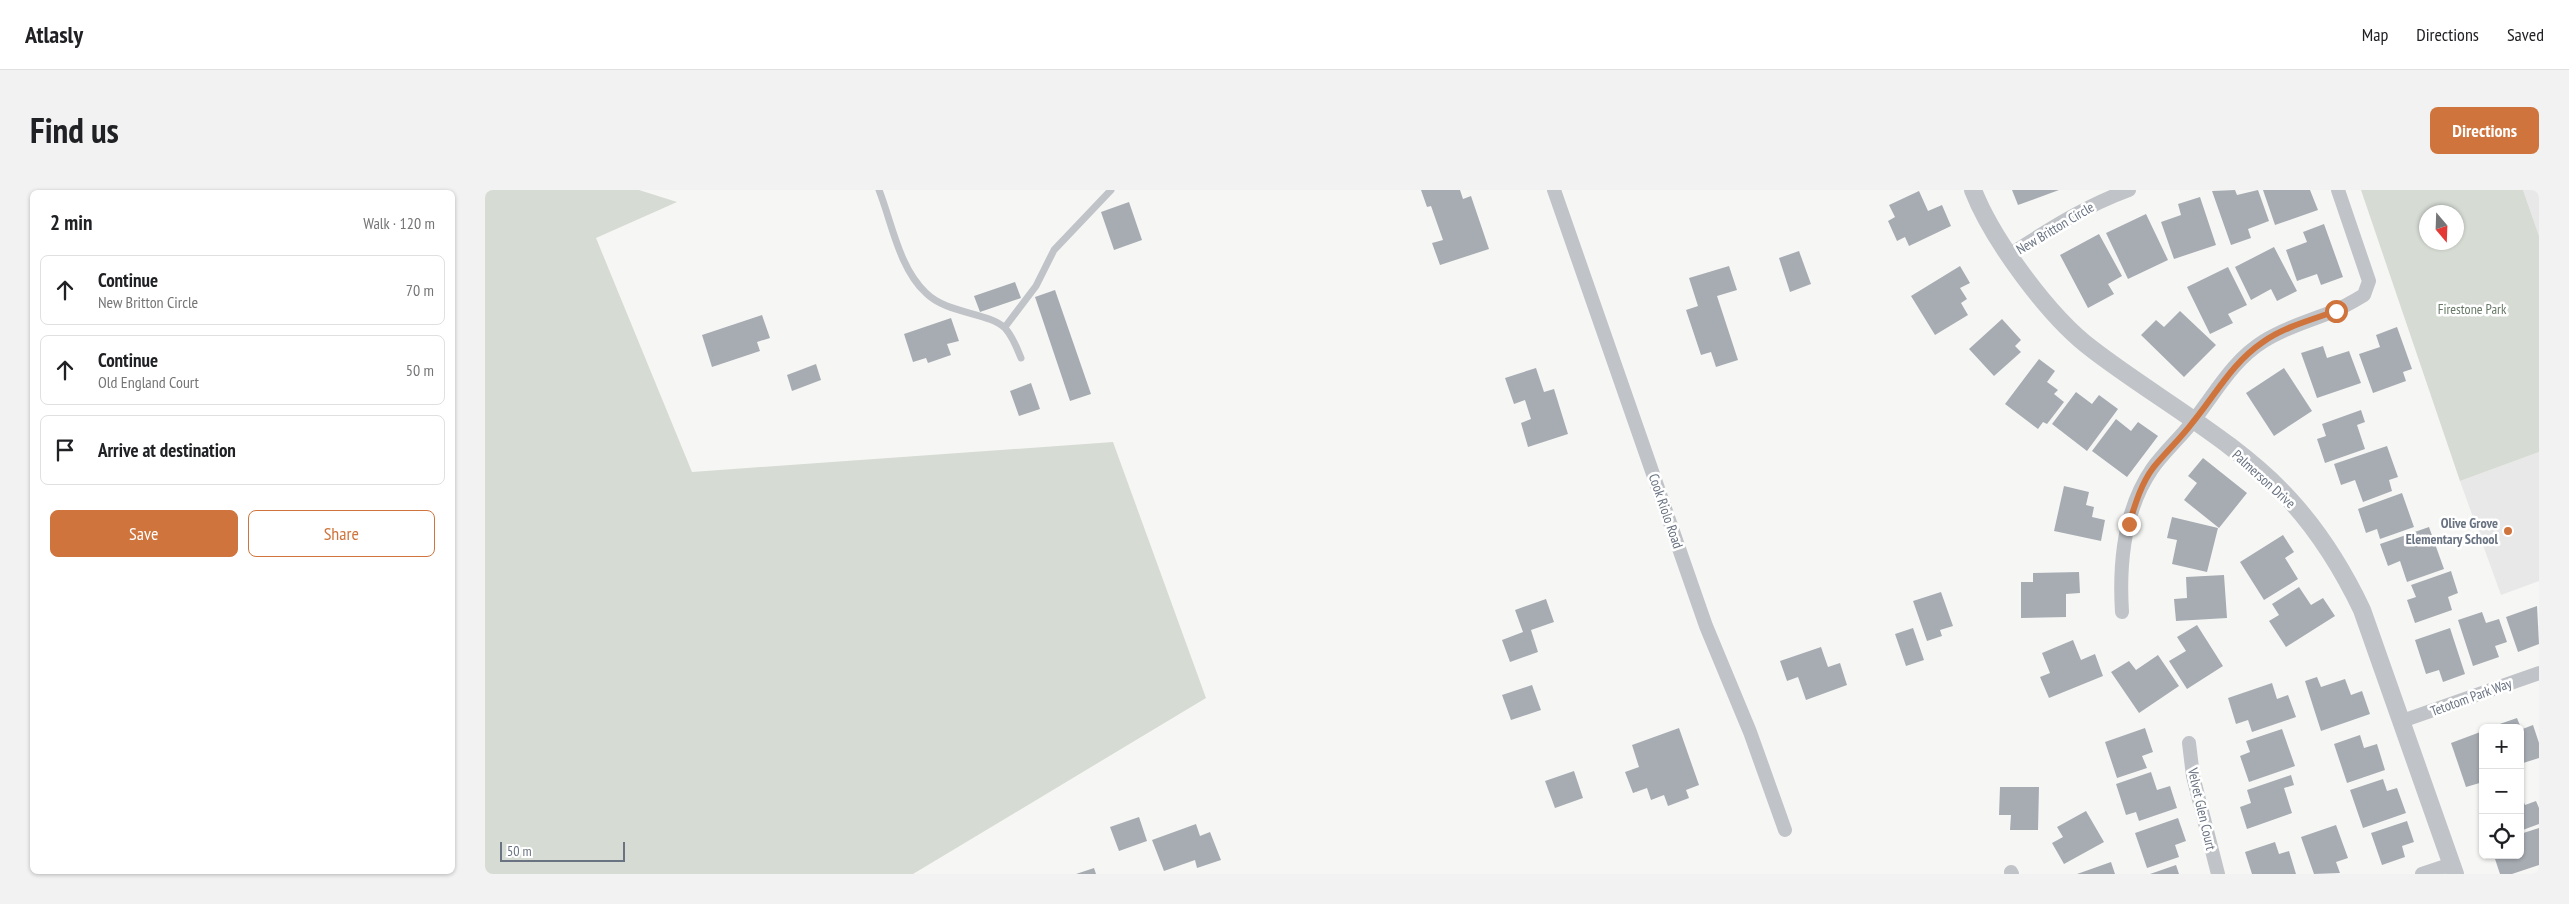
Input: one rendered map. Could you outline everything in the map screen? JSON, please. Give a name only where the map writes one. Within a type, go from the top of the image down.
[{"type":"street","name":"Cook Riolo Road","points":[[1554,190],[1706,626],[1750,732],[1785,830]]},
{"type":"street","name":"Palmerson Drive","points":[[1973,190],[1988,222],[2009,255],[2062,323],[2090,348],[2260,472],[2289,499],[2319,535],[2345,574],[2362,610],[2453,869]]},
{"type":"street","name":"New Britton Circle","points":[[2009,255],[2068,217],[2101,200],[2129,190]]},
{"type":"street","points":[[2122,612],[2120,587],[2122,555],[2138,497],[2152,469],[2193,422],[2224,378],[2243,357],[2264,341],[2289,328],[2336,311],[2364,295],[2369,281],[2338,190]]},
{"type":"street","name":"Tetotom Park Way","points":[[2402,721],[2539,672]]},
{"type":"street","name":"Velvet Glen Court","points":[[2189,743],[2193,776],[2218,874]]},
{"type":"street","points":[[2422,874],[2453,869]]},
{"type":"lane","points":[[879,190],[905,261],[913,278],[926,294],[946,306],[1005,327],[1015,343],[1021,358]]},
{"type":"lane","points":[[1005,327],[1037,286],[1054,250],[1111,190]]},
{"type":"shaded area","points":[[2523,190],[2539,190],[2539,236]]},
{"type":"shaded area","name":"Olive Grove Elementary School","points":[[2539,452],[2539,581],[2501,595],[2460,481]]},
{"type":"green space","points":[[485,190],[639,190],[677,202],[596,238],[692,472],[1113,442],[1206,698],[913,874],[485,874]]},
{"type":"green space","name":"Firestone Park","points":[[2361,190],[2523,190],[2539,236],[2539,452],[2460,481]]},
{"type":"building","points":[[1421,190],[1460,190],[1463,199],[1471,196],[1489,249],[1440,265],[1432,243],[1443,240],[1431,206],[1427,207]]},
{"type":"building","points":[[2012,190],[2059,190],[2018,205]]},
{"type":"building","points":[[2235,190],[2237,195],[2258,190],[2269,221],[2248,229],[2251,238],[2231,245],[2212,191]]},
{"type":"building","points":[[2263,190],[2310,190],[2318,210],[2275,225]]},
{"type":"building","points":[[1919,191],[1928,211],[1942,205],[1951,226],[1909,246],[1905,237],[1897,241],[1888,221],[1895,217],[1889,205]]},
{"type":"building","points":[[2200,197],[2216,245],[2174,259],[2161,222],[2181,215],[2178,204]]},
{"type":"building","points":[[1129,202],[1142,240],[1114,250],[1101,212]]},
{"type":"building","points":[[2146,214],[2168,260],[2128,279],[2106,233]]},
{"type":"building","points":[[2324,224],[2343,277],[2321,285],[2317,274],[2297,281],[2286,250],[2307,242],[2303,232]]},
{"type":"building","points":[[2099,234],[2122,276],[2108,284],[2114,294],[2088,308],[2060,255]]},
{"type":"building","points":[[2274,247],[2297,291],[2277,301],[2271,289],[2251,300],[2235,267]]},
{"type":"building","points":[[1799,251],[1811,284],[1790,292],[1779,258]]},
{"type":"building","points":[[1729,266],[1737,290],[1717,296],[1738,360],[1716,367],[1711,352],[1701,355],[1686,310],[1698,306],[1689,278]]},
{"type":"building","points":[[1960,266],[1970,283],[1960,288],[1967,299],[1961,303],[1968,315],[1935,335],[1911,296]]},
{"type":"building","points":[[2228,267],[2247,305],[2228,314],[2233,323],[2210,334],[2187,287]]},
{"type":"building","points":[[1015,282],[1021,298],[980,312],[974,296]]},
{"type":"building","points":[[1055,290],[1091,394],[1070,401],[1035,297]]},
{"type":"building","points":[[2180,311],[2216,345],[2184,377],[2141,335],[2156,320],[2164,327]]},
{"type":"building","points":[[762,315],[770,338],[757,342],[760,351],[712,367],[702,335]]},
{"type":"building","points":[[951,318],[959,341],[947,344],[951,355],[928,363],[926,358],[913,362],[904,334]]},
{"type":"building","points":[[2002,319],[2021,340],[2015,346],[2021,352],[1994,376],[1969,349]]},
{"type":"building","points":[[2397,327],[2412,369],[2403,372],[2406,381],[2373,393],[2359,354],[2380,347],[2376,335]]},
{"type":"building","points":[[2323,346],[2327,358],[2349,351],[2361,383],[2317,398],[2301,353]]},
{"type":"building","points":[[2039,359],[2055,371],[2047,382],[2058,390],[2054,394],[2064,402],[2047,424],[2043,422],[2038,429],[2005,404]]},
{"type":"building","points":[[816,364],[821,380],[792,391],[787,375]]},
{"type":"building","points":[[1536,368],[1544,392],[1554,389],[1568,434],[1528,447],[1521,423],[1531,419],[1525,400],[1514,404],[1505,378]]},
{"type":"building","points":[[2284,368],[2312,411],[2274,436],[2246,393]]},
{"type":"building","points":[[1031,383],[1040,409],[1019,416],[1010,391]]},
{"type":"building","points":[[2076,392],[2092,404],[2099,395],[2118,409],[2087,451],[2052,424]]},
{"type":"building","points":[[2361,410],[2365,422],[2357,425],[2365,449],[2325,463],[2317,439],[2326,436],[2322,424]]},
{"type":"building","points":[[2116,419],[2131,431],[2138,422],[2158,436],[2127,477],[2092,451]]},
{"type":"building","points":[[2387,446],[2398,477],[2389,480],[2392,491],[2363,502],[2355,480],[2341,485],[2334,464]]},
{"type":"building","points":[[2203,458],[2247,493],[2219,528],[2184,500],[2197,483],[2188,476]]},
{"type":"building","points":[[2064,486],[2089,492],[2086,505],[2094,507],[2092,517],[2105,520],[2101,541],[2054,531]]},
{"type":"building","points":[[2402,493],[2414,527],[2380,539],[2377,529],[2366,533],[2358,509]]},
{"type":"building","points":[[2172,517],[2218,528],[2207,572],[2172,564],[2177,540],[2167,538]]},
{"type":"building","points":[[2429,527],[2444,569],[2407,582],[2400,561],[2388,566],[2380,544]]},
{"type":"building","points":[[2283,535],[2294,552],[2285,558],[2298,579],[2264,600],[2240,562]]},
{"type":"building","points":[[2451,571],[2458,593],[2448,597],[2452,610],[2415,623],[2407,600],[2416,597],[2411,585]]},
{"type":"building","points":[[2079,572],[2080,593],[2066,594],[2066,617],[2021,618],[2021,582],[2033,582],[2033,573]]},
{"type":"building","points":[[2224,575],[2227,618],[2176,621],[2174,599],[2187,598],[2186,577]]},
{"type":"building","points":[[2299,587],[2311,605],[2323,598],[2335,616],[2286,647],[2269,621],[2279,615],[2272,604]]},
{"type":"building","points":[[1941,592],[1953,626],[1940,630],[1942,636],[1927,641],[1913,601]]},
{"type":"building","points":[[1546,599],[1554,622],[1531,630],[1538,652],[1510,662],[1502,640],[1523,632],[1515,610]]},
{"type":"building","points":[[2537,606],[2539,644],[2518,652],[2506,617]]},
{"type":"building","points":[[2482,612],[2486,623],[2499,619],[2507,642],[2495,646],[2499,657],[2473,666],[2458,620]]},
{"type":"building","points":[[2197,625],[2223,666],[2187,689],[2169,661],[2186,651],[2177,637]]},
{"type":"building","points":[[1913,628],[1924,660],[1906,666],[1895,634]]},
{"type":"building","points":[[2450,628],[2465,674],[2443,682],[2439,670],[2426,674],[2415,640]]},
{"type":"building","points":[[2073,640],[2081,660],[2095,654],[2103,676],[2049,698],[2040,677],[2050,673],[2042,653]]},
{"type":"building","points":[[1821,647],[1828,667],[1840,663],[1847,685],[1806,700],[1798,677],[1787,681],[1780,661]]},
{"type":"building","points":[[2158,655],[2179,686],[2139,713],[2111,672],[2129,661],[2136,670]]},
{"type":"building","points":[[2317,677],[2321,687],[2345,679],[2351,695],[2362,691],[2370,714],[2321,731],[2305,681]]},
{"type":"building","points":[[2272,683],[2277,699],[2288,695],[2296,717],[2252,732],[2248,720],[2236,724],[2228,698]]},
{"type":"building","points":[[1532,685],[1541,710],[1511,720],[1502,695]]},
{"type":"building","points":[[2517,718],[2519,724],[2500,724]]},
{"type":"building","points":[[2533,725],[2539,743],[2539,758],[2524,763],[2524,728]]},
{"type":"building","points":[[1679,728],[1699,785],[1686,790],[1689,798],[1668,806],[1664,795],[1651,800],[1647,788],[1633,793],[1625,772],[1639,767],[1632,745]]},
{"type":"building","points":[[2145,728],[2153,752],[2142,756],[2147,768],[2117,778],[2105,742]]},
{"type":"building","points":[[2282,729],[2295,766],[2249,782],[2240,756],[2250,752],[2246,741]]},
{"type":"building","points":[[2479,732],[2479,783],[2466,787],[2451,743]]},
{"type":"building","points":[[2360,735],[2364,748],[2377,744],[2385,770],[2347,783],[2334,744]]},
{"type":"building","points":[[1574,771],[1583,798],[1555,808],[1545,781]]},
{"type":"building","points":[[2151,772],[2157,790],[2170,786],[2177,808],[2139,821],[2136,812],[2126,815],[2116,784]]},
{"type":"building","points":[[2291,775],[2294,785],[2284,788],[2292,813],[2247,829],[2240,807],[2251,803],[2247,790]]},
{"type":"building","points":[[2383,779],[2387,791],[2397,788],[2406,813],[2363,828],[2350,790]]},
{"type":"building","points":[[2000,787],[2039,787],[2038,830],[2010,830],[2011,815],[1999,815]]},
{"type":"building","points":[[2536,801],[2539,808],[2539,824],[2524,830],[2524,802],[2525,805]]},
{"type":"building","points":[[2086,811],[2104,842],[2064,864],[2052,843],[2063,837],[2057,827]]},
{"type":"building","points":[[1139,817],[1147,841],[1119,851],[1110,827]]},
{"type":"building","points":[[2178,818],[2186,841],[2175,845],[2179,857],[2147,868],[2135,833]]},
{"type":"building","points":[[2407,821],[2414,842],[2402,846],[2405,857],[2382,865],[2371,833]]},
{"type":"building","points":[[1196,824],[1200,836],[1210,832],[1221,860],[1197,868],[1195,860],[1164,871],[1152,840]]},
{"type":"building","points":[[2336,825],[2348,858],[2336,862],[2340,873],[2314,874],[2301,837]]},
{"type":"building","points":[[2539,828],[2539,865],[2512,874],[2500,874],[2495,859],[2524,859],[2524,833]]},
{"type":"building","points":[[2275,842],[2279,854],[2289,851],[2296,874],[2252,874],[2245,852]]},
{"type":"building","points":[[2111,862],[2115,874],[2077,874]]},
{"type":"building","points":[[2176,865],[2179,874],[2150,874]]},
{"type":"building","points":[[1094,868],[1096,874],[1076,874]]},
{"type":"place","name":"Olive Grove Elementary School","points":[[2508,531]]},
{"type":"route","points":[[2129,524],[2138,497],[2152,469],[2193,422],[2224,378],[2243,357],[2264,341],[2289,328],[2336,311]]}]
